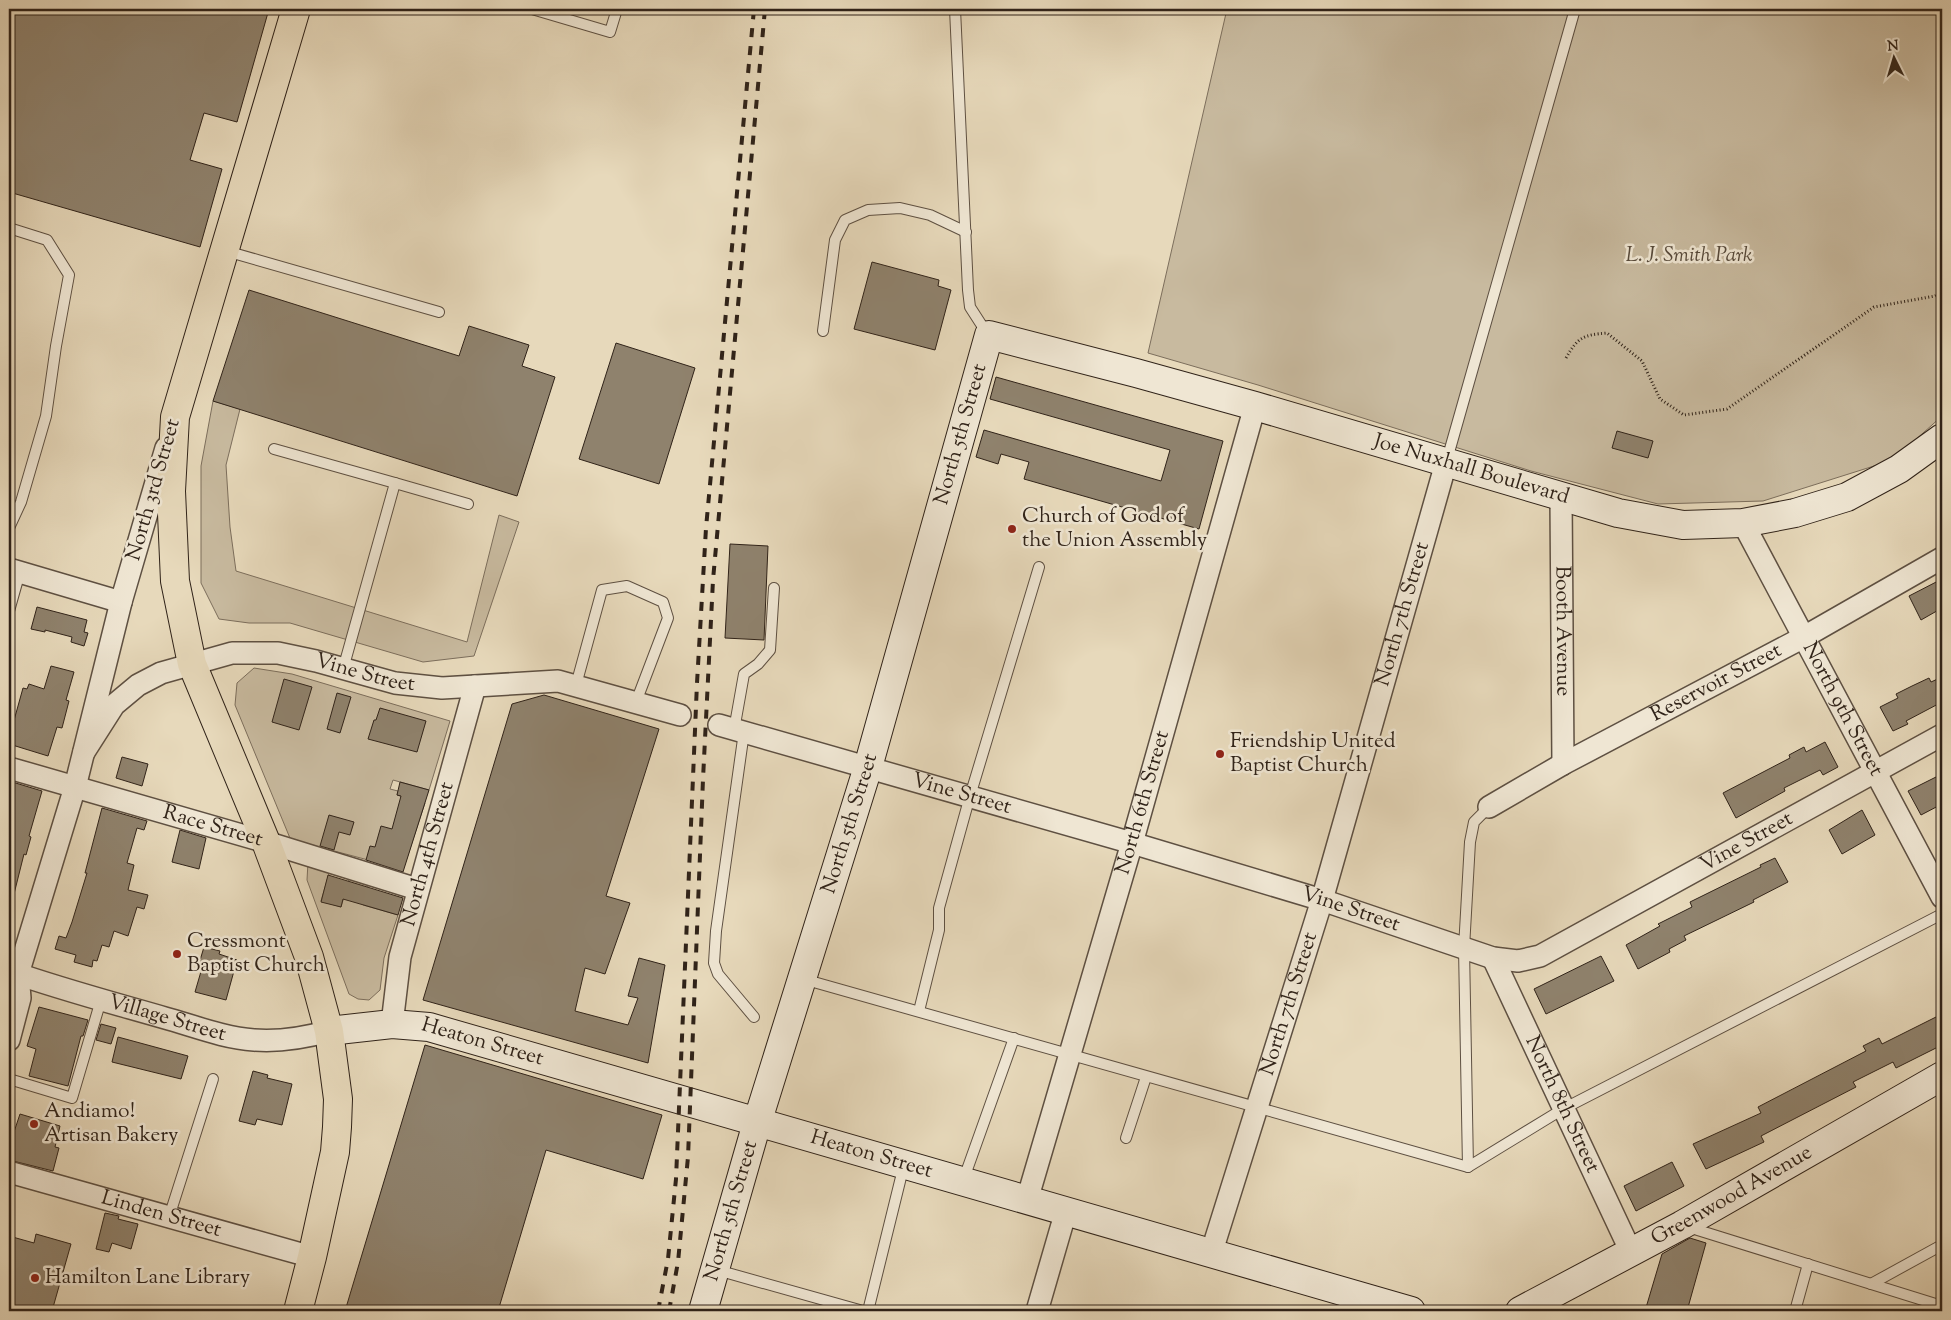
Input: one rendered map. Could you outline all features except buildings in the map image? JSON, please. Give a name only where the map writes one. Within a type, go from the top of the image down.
[{"type":"highway","name":"North 3rd Street","points":[[176,417],[296,9]]},
{"type":"highway","points":[[176,417],[171,491],[173,557],[175,581],[192,664],[266,842],[309,957],[329,1031],[338,1099],[337,1127],[334,1152],[312,1257],[298,1311]]},
{"type":"street","name":"Joe Nuxhall Boulevard","points":[[989,335],[1255,406],[1618,514],[1683,525],[1743,523],[1795,513],[1847,497],[1899,469],[1942,438]]},
{"type":"street","name":"North 5th Street","points":[[703,1311],[757,1124],[868,767],[989,335]]},
{"type":"street","name":"North 6th Street","points":[[1027,1200],[1132,843],[1255,406]]},
{"type":"street","name":"North 3rd Street","points":[[9,1040],[20,998],[12,978],[75,787],[121,602],[176,417]]},
{"type":"street","name":"North 7th Street","points":[[1211,1254],[1322,900],[1446,464]]},
{"type":"street","name":"Booth Avenue","points":[[1561,497],[1563,764]]},
{"type":"street","name":"North 9th Street","points":[[1743,523],[1942,897]]},
{"type":"street","name":"Reservoir Street","points":[[1489,807],[1563,764],[1804,637],[1942,558]]},
{"type":"street","points":[[14,570],[121,602]]},
{"type":"street","name":"Vine Street","points":[[84,752],[114,705],[138,686],[161,673],[232,653],[278,653],[395,683],[442,688],[558,680],[680,715]]},
{"type":"street","name":"North 4th Street","points":[[392,1024],[400,957],[417,889],[474,686]]},
{"type":"street","name":"Vine Street","points":[[732,729],[970,796],[1322,900],[1494,958],[1518,961],[1540,956],[1942,735]]},
{"type":"street","name":"Race Street","points":[[9,768],[266,842],[417,889]]},
{"type":"street","name":"North 8th Street","points":[[1494,958],[1563,1110],[1631,1252]]},
{"type":"street","name":"Village Street","points":[[12,978],[101,1000],[228,1036],[273,1041],[303,1039],[329,1031]]},
{"type":"street","name":"Heaton Street","points":[[329,1031],[392,1024],[429,1027],[757,1124],[1066,1211],[1396,1309]]},
{"type":"street","name":"Greenwood Avenue","points":[[1520,1311],[1682,1225],[1942,1076]]},
{"type":"street","name":"Linden Street","points":[[9,1172],[312,1257]]},
{"type":"street","points":[[1037,1311],[1066,1211]]},
{"type":"lane","points":[[532,9],[610,32],[617,9]]},
{"type":"lane","points":[[955,9],[970,307],[989,335]]},
{"type":"lane","points":[[1446,464],[1574,9]]},
{"type":"lane","points":[[823,331],[835,240],[845,220],[868,210],[900,208],[930,215],[966,232]]},
{"type":"lane","points":[[9,228],[47,240],[69,275],[46,416],[20,502],[9,528]]},
{"type":"lane","points":[[225,251],[439,312]]},
{"type":"lane","points":[[274,449],[468,504]]},
{"type":"lane","points":[[343,669],[395,483]]},
{"type":"lane","points":[[919,1011],[939,930],[939,908],[970,796],[1039,567]]},
{"type":"lane","points":[[9,611],[14,570]]},
{"type":"lane","points":[[576,685],[602,590],[627,586],[663,602],[668,618],[636,702]]},
{"type":"lane","points":[[754,1017],[718,974],[714,963],[732,729],[744,674],[758,664],[770,650],[774,588]]},
{"type":"lane","points":[[1468,1167],[1464,948],[1470,842],[1474,822],[1489,807]]},
{"type":"lane","points":[[802,979],[1146,1077],[1258,1106],[1468,1167],[1563,1110],[1942,914]]},
{"type":"lane","points":[[9,1079],[72,1098],[101,1000]]},
{"type":"lane","points":[[962,1182],[1014,1038]]},
{"type":"lane","points":[[1126,1138],[1146,1077]]},
{"type":"lane","points":[[169,1217],[213,1079]]},
{"type":"lane","points":[[868,1311],[904,1165]]},
{"type":"lane","points":[[1682,1225],[1942,1306]]},
{"type":"lane","points":[[1871,1284],[1942,1245]]},
{"type":"lane","points":[[1795,1311],[1808,1264]]},
{"type":"lane","points":[[716,1270],[863,1311]]},
{"type":"path","points":[[1566,358],[1576,341],[1594,334],[1607,333],[1642,362],[1660,399],[1684,415],[1728,408],[1874,307],[1935,296],[1942,292]]},
{"type":"green space","name":"L. J. Smith Park","points":[[1227,9],[1942,9],[1942,416],[1893,460],[1763,501],[1658,504],[1531,471],[1258,385],[1148,353]]},
{"type":"green space","points":[[213,401],[240,409],[226,465],[230,527],[236,571],[467,642],[499,515],[519,522],[474,656],[423,662],[290,623],[249,623],[219,619],[201,583],[201,466]]},
{"type":"green space","points":[[254,668],[292,674],[450,721],[429,790],[393,780],[390,789],[398,791],[397,795],[425,803],[402,873],[390,869],[391,866],[319,847],[292,843],[235,705],[237,683]]},
{"type":"green space","points":[[308,862],[330,870],[321,901],[341,907],[350,876],[369,882],[363,905],[398,915],[384,958],[380,990],[369,1000],[358,999],[349,994],[307,880]]},
{"type":"railway","points":[[658,1311],[668,1259],[676,1179],[697,683],[706,528],[754,9]]},
{"type":"railway","points":[[669,1311],[678,1262],[688,1157],[713,580],[765,9]]},
{"type":"place","name":"Church of God of the Union Assembly","points":[[1012,529]]},
{"type":"place","name":"Friendship United Baptist Church","points":[[1220,754]]},
{"type":"place","name":"Cressmont Baptist Church","points":[[177,954]]},
{"type":"place","name":"Andiamo! Artisan Bakery","points":[[34,1124]]},
{"type":"place","name":"Hamilton Lane Library","points":[[35,1278]]}]
